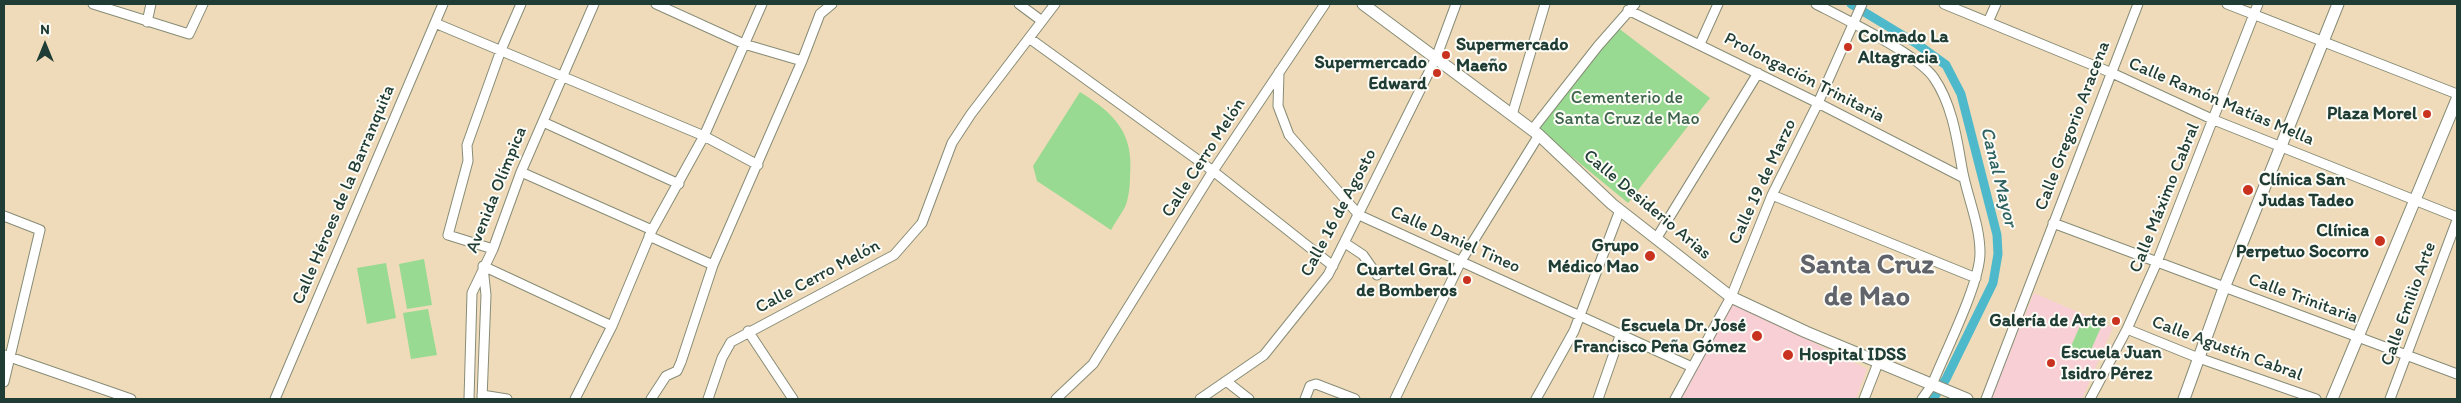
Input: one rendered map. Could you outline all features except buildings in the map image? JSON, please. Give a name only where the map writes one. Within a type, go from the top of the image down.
[{"type":"main road","name":"Calle Desiderio Arias","points":[[1363,4],[1536,132],[1620,210],[1731,297],[1878,363],[1967,399]]},
{"type":"main road","points":[[2184,399],[2224,288],[2338,4]]},
{"type":"main road","points":[[2332,399],[2457,99]]},
{"type":"street","points":[[93,4],[189,34],[202,4]]},
{"type":"street","points":[[147,22],[151,4]]},
{"type":"street","name":"Calle Héroes de la Barranquita","points":[[275,399],[443,4]]},
{"type":"street","points":[[493,248],[448,235],[468,160],[468,145],[501,50],[521,4]]},
{"type":"street","name":"Avenida Olímpica","points":[[482,397],[486,295],[483,266],[493,248],[522,172],[594,4]]},
{"type":"street","points":[[656,4],[744,44],[802,60]]},
{"type":"street","points":[[575,399],[612,326],[650,233],[679,184],[704,136],[762,4]]},
{"type":"street","points":[[651,399],[666,376],[677,371],[713,265],[758,165],[820,14],[832,4]]},
{"type":"street","points":[[1019,4],[1042,21]]},
{"type":"street","name":"Calle Cerro Melón","points":[[708,399],[722,358],[731,342],[748,331],[894,255],[922,223],[952,142],[971,114],[1055,4]]},
{"type":"street","name":"Calle Cerro Melón","points":[[1056,399],[1093,364],[1213,171],[1325,4]]},
{"type":"street","name":"Calle 16 de Agosto","points":[[1200,399],[1264,355],[1328,275],[1436,58],[1456,4]]},
{"type":"street","points":[[1512,114],[1546,4]]},
{"type":"street","points":[[1700,44],[1718,4]]},
{"type":"street","points":[[1816,4],[1855,19],[1920,64],[1934,78],[1946,102],[1957,138],[1964,178],[1978,225],[1980,255],[1976,278],[1938,388],[1922,399]]},
{"type":"street","name":"Calle 19 de Marzo","points":[[1674,399],[1731,297],[1772,195],[1818,103],[1862,4]]},
{"type":"street","name":"Calle Ramón Matías Mella","points":[[1944,4],[2112,74],[2214,120],[2414,199],[2457,219]]},
{"type":"street","points":[[1988,22],[1996,4]]},
{"type":"street","name":"Calle Gregorio Aracena","points":[[1986,399],[2138,4]]},
{"type":"street","points":[[2226,4],[2457,94]]},
{"type":"street","name":"Calle Máximo Cabral","points":[[2090,399],[2127,329],[2157,262],[2258,4]]},
{"type":"street","points":[[1395,399],[1461,261],[1536,132],[1632,7]]},
{"type":"street","name":"Prolongación Trinitaria","points":[[1632,7],[1700,44],[1964,178]]},
{"type":"street","points":[[435,23],[563,75],[704,136],[758,165]]},
{"type":"street","points":[[1029,38],[1213,171],[1333,266]]},
{"type":"street","name":"Calle Daniel Tineo","points":[[1279,72],[1278,106],[1289,135],[1359,215],[1580,314],[1692,367]]},
{"type":"street","points":[[1656,239],[1758,73]]},
{"type":"street","points":[[543,122],[679,184]]},
{"type":"street","points":[[522,172],[713,265]]},
{"type":"street","points":[[1772,195],[1976,278]]},
{"type":"street","points":[[1536,399],[1574,331],[1620,210]]},
{"type":"street","points":[[4,216],[40,230],[7,356],[4,382]]},
{"type":"street","name":"Calle Emilio Arte","points":[[2390,399],[2408,356],[2457,219]]},
{"type":"street","name":"Calle Trinitaria","points":[[2053,223],[2457,374]]},
{"type":"street","points":[[1344,243],[1362,255],[1378,275]]},
{"type":"street","points":[[469,399],[472,293],[483,266],[612,326]]},
{"type":"street","name":"Calle Agustín Cabral","points":[[2127,329],[2316,399]]},
{"type":"street","points":[[748,331],[793,399]]},
{"type":"street","points":[[1598,399],[1621,333]]},
{"type":"street","points":[[7,356],[131,399]]},
{"type":"street","points":[[1864,399],[1878,363]]},
{"type":"street","points":[[1226,381],[1249,399]]},
{"type":"street","points":[[1305,399],[1313,384],[1355,399]]},
{"type":"street","points":[[482,397],[507,399]]},
{"type":"shaded area","name":"Escuela Juan Isidro Pérez","points":[[2034,293],[2113,327],[2082,399],[1990,399]]},
{"type":"shaded area","name":"Escuela Dr. José Francisco Peña Gómez","points":[[1732,302],[1867,369],[1856,399],[1679,399]]},
{"type":"green space","name":"Cementerio de Santa Cruz de Mao","points":[[1617,27],[1710,98],[1628,203],[1537,128]]},
{"type":"green space","points":[[1080,92],[1103,108],[1120,126],[1129,148],[1130,183],[1128,196],[1125,207],[1111,230],[1037,181],[1033,166]]},
{"type":"green space","points":[[424,259],[432,305],[407,309],[399,264]]},
{"type":"green space","points":[[386,263],[396,318],[367,324],[357,268]]},
{"type":"green space","points":[[428,309],[437,355],[411,359],[403,313]]},
{"type":"green space","points":[[2083,319],[2101,327],[2087,359],[2069,351]]},
{"type":"waterway","name":"Canal Mayor","points":[[1851,4],[1917,44],[1946,65],[1961,94],[1997,235],[1998,254],[1993,283],[1946,379],[1933,399]]},
{"type":"place","name":"Colmado La Altagracia","points":[[1848,47]]},
{"type":"place","name":"Supermercado Maeño","points":[[1446,55]]},
{"type":"place","name":"Supermercado Edward","points":[[1437,73]]},
{"type":"place","name":"Plaza Morel","points":[[2427,114]]},
{"type":"place","name":"Clínica San Judas Tadeo","points":[[2248,190]]},
{"type":"place","name":"Clínica Perpetuo Socorro","points":[[2380,241]]},
{"type":"place","name":"Grupo Médico Mao","points":[[1650,256]]},
{"type":"place","name":"Cuartel Gral. de Bomberos","points":[[1467,280]]},
{"type":"place","name":"Galería de Arte","points":[[2116,321]]},
{"type":"place","name":"Escuela Dr. José Francisco Peña Gómez","points":[[1757,336]]},
{"type":"place","name":"Hospital IDSS","points":[[1788,355]]},
{"type":"place","name":"Escuela Juan Isidro Pérez","points":[[2051,363]]},
{"type":"district","name":"Santa Cruz de Mao","points":[[1867,282]]}]
